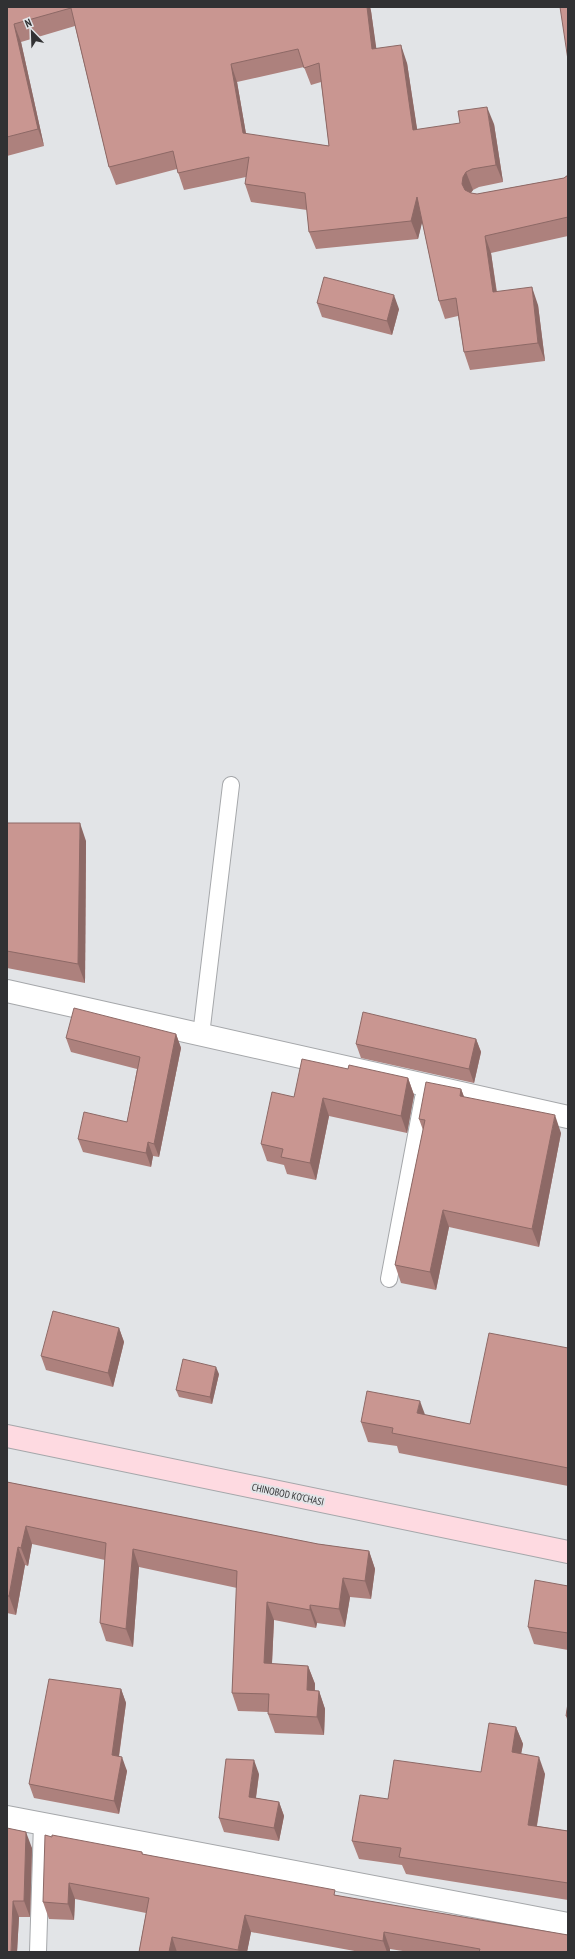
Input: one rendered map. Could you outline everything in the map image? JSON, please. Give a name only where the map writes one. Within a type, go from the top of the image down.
[{"type":"street","points":[[7,991],[568,1117]]},
{"type":"street","name":"CHINOBOD KO'CHASI","points":[[7,1436],[568,1552]]},
{"type":"street","points":[[7,1817],[568,1924]]},
{"type":"lane","points":[[201,1035],[231,784]]},
{"type":"lane","points":[[389,1279],[426,1085]]},
{"type":"lane","points":[[38,1952],[42,1823]]},
{"type":"building","points":[[7,7],[367,7],[372,49],[401,45],[413,130],[460,123],[458,111],[487,107],[496,165],[472,169],[466,172],[463,177],[462,184],[465,190],[477,194],[564,178],[568,175],[568,217],[485,236],[493,292],[532,287],[538,343],[464,352],[456,298],[439,301],[417,197],[411,221],[309,232],[305,193],[245,184],[249,157],[178,173],[173,151],[109,167],[71,8],[14,24],[38,129],[7,137]],"holes":[[[298,49],[304,68],[319,63],[329,146],[243,133],[231,64]]]},
{"type":"building","points":[[560,7],[568,7],[568,60]]},
{"type":"building","points":[[324,277],[394,295],[387,321],[317,303]]},
{"type":"building","points":[[7,823],[80,823],[78,964],[7,951]]},
{"type":"building","points":[[74,1008],[176,1034],[154,1144],[148,1142],[146,1153],[78,1139],[84,1112],[127,1122],[140,1057],[66,1038]]},
{"type":"building","points":[[363,1012],[476,1039],[469,1069],[356,1044]]},
{"type":"building","points":[[302,1059],[348,1069],[349,1065],[408,1078],[401,1116],[323,1098],[310,1163],[281,1157],[283,1149],[261,1144],[272,1092],[294,1097]]},
{"type":"building","points":[[426,1082],[461,1089],[460,1096],[555,1115],[532,1229],[443,1210],[430,1272],[395,1265],[425,1120],[419,1119]]},
{"type":"building","points":[[53,1311],[119,1328],[108,1373],[41,1356]]},
{"type":"building","points":[[489,1333],[568,1348],[568,1468],[392,1433],[393,1428],[361,1422],[367,1391],[420,1401],[417,1413],[470,1424]]},
{"type":"building","points":[[183,1359],[216,1367],[210,1397],[176,1390]]},
{"type":"building","points":[[7,1482],[318,1544],[369,1551],[365,1581],[343,1578],[339,1609],[310,1605],[310,1610],[267,1602],[264,1663],[308,1666],[307,1690],[319,1691],[317,1717],[268,1714],[269,1694],[232,1693],[237,1571],[133,1549],[126,1629],[100,1623],[106,1543],[26,1526],[21,1548],[18,1547],[9,1596],[7,1596]]},
{"type":"building","points":[[535,1580],[568,1586],[568,1633],[528,1627]]},
{"type":"building","points":[[49,1679],[121,1689],[112,1755],[122,1757],[114,1801],[29,1784]]},
{"type":"building","points":[[568,1703],[568,1716],[566,1716]]},
{"type":"building","points":[[489,1723],[516,1727],[512,1752],[539,1757],[528,1825],[568,1831],[568,1883],[399,1857],[401,1848],[352,1841],[360,1795],[388,1799],[394,1760],[481,1772]]},
{"type":"building","points":[[226,1759],[254,1760],[249,1797],[279,1802],[274,1828],[219,1818]]},
{"type":"building","points":[[7,1828],[26,1832],[24,1901],[13,1901],[11,1952],[7,1952]]},
{"type":"building","points":[[45,1835],[52,1837],[52,1835],[142,1852],[142,1854],[335,1890],[334,1895],[568,1935],[568,1952],[479,1952],[480,1949],[384,1932],[383,1941],[245,1915],[238,1950],[172,1937],[169,1952],[139,1952],[149,1898],[69,1883],[68,1904],[43,1902]]}]
